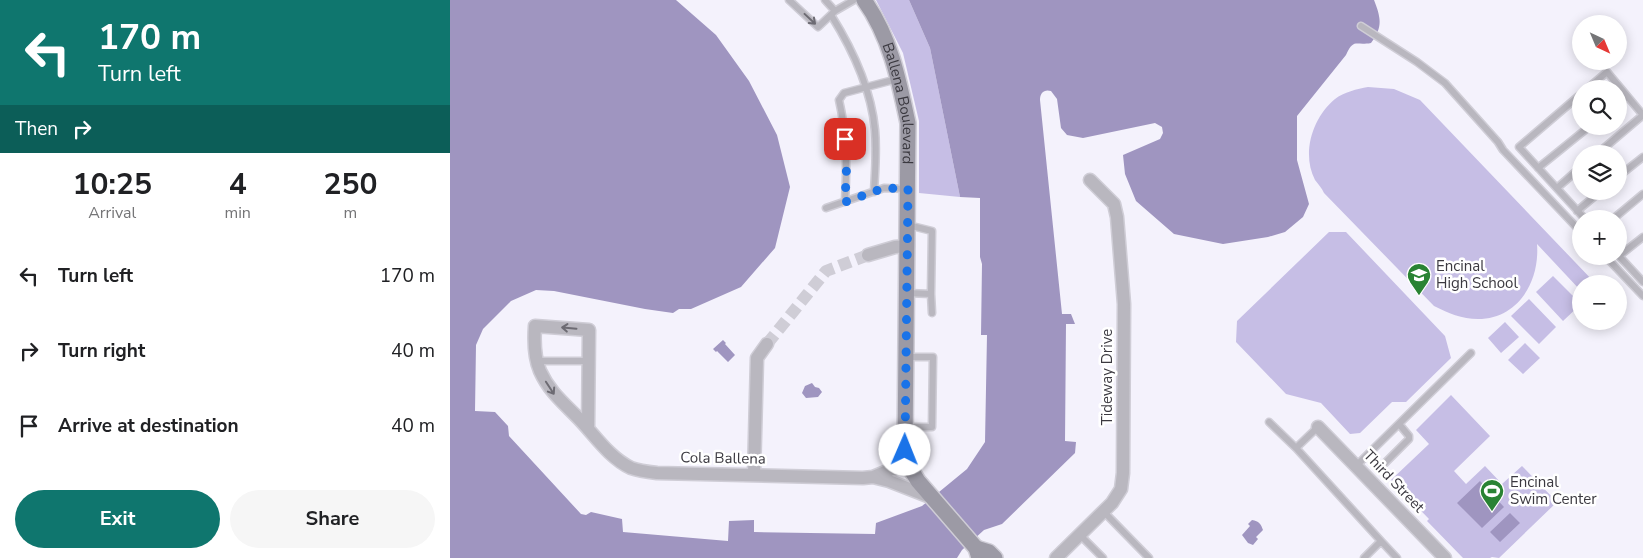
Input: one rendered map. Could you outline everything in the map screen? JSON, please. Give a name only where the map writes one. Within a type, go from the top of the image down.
[{"type":"street","name":"Ballena Boulevard","points":[[864,0],[885,38],[899,79],[908,123],[905,450],[908,463],[930,497],[978,553],[989,552],[995,558]]},
{"type":"street","name":"Tideway Drive","points":[[1056,558],[1112,503],[1121,489],[1123,472],[1124,304],[1117,217],[1114,204],[1090,180]]},
{"type":"street","points":[[868,255],[895,246],[908,246]]},
{"type":"street","name":"Cola Ballena","points":[[588,429],[589,330],[535,326],[535,346],[540,369],[556,396],[619,461],[630,467],[641,471],[657,473],[863,478],[873,477],[908,463]]},
{"type":"street","points":[[754,475],[757,358],[767,344]]},
{"type":"street","name":"Third Street","points":[[1318,427],[1445,558]]},
{"type":"street","name":"Cola Ballena","points":[[873,477],[897,483],[930,497]]},
{"type":"lane","points":[[789,0],[818,27],[833,13],[854,0]]},
{"type":"lane","points":[[825,0],[849,44],[866,87],[875,128],[874,192]]},
{"type":"lane","points":[[1361,26],[1445,82],[1503,150],[1572,223]]},
{"type":"lane","points":[[1598,80],[1607,72],[1614,80]]},
{"type":"lane","points":[[845,202],[847,157],[844,121],[839,100],[844,93],[899,79]]},
{"type":"lane","points":[[1608,145],[1643,115],[1628,96]]},
{"type":"lane","points":[[1572,102],[1519,147],[1577,210],[1590,200]]},
{"type":"lane","points":[[1538,168],[1579,135]]},
{"type":"lane","points":[[1627,169],[1643,156]]},
{"type":"lane","points":[[1557,188],[1572,176]]},
{"type":"lane","points":[[826,208],[884,188],[908,189]]},
{"type":"lane","points":[[1624,210],[1643,194]]},
{"type":"lane","points":[[908,225],[932,231],[932,312]]},
{"type":"lane","points":[[1627,250],[1643,237]]},
{"type":"lane","points":[[1627,264],[1642,278]]},
{"type":"lane","points":[[1614,265],[1643,296]]},
{"type":"lane","points":[[907,292],[931,294]]},
{"type":"lane","points":[[1356,466],[1471,353]]},
{"type":"lane","points":[[906,357],[932,357],[932,427],[906,427]]},
{"type":"lane","points":[[538,361],[589,362]]},
{"type":"lane","points":[[1269,422],[1296,448],[1380,542],[1397,558]]},
{"type":"lane","points":[[1383,465],[1409,438],[1399,424]]},
{"type":"lane","points":[[1296,448],[1318,427]]},
{"type":"lane","points":[[1104,512],[1149,558]]},
{"type":"lane","points":[[1080,535],[1103,558]]},
{"type":"lane","points":[[1364,558],[1380,542]]},
{"type":"shaded area","points":[[450,0],[676,0],[716,35],[749,81],[777,135],[790,187],[775,248],[741,287],[691,309],[679,309],[673,313],[554,291],[536,290],[511,301],[483,329],[476,345],[475,411],[495,412],[508,426],[509,436],[581,514],[586,515],[591,512],[622,519],[623,532],[728,541],[729,521],[754,520],[754,532],[875,534],[876,523],[922,506],[967,469],[985,442],[987,335],[981,335],[982,264],[980,257],[980,198],[960,197],[930,48],[909,0],[1374,0],[1380,22],[1378,32],[1371,43],[1351,46],[1346,55],[1297,116],[1297,160],[1309,204],[1303,217],[1285,232],[1268,237],[1223,244],[1174,234],[1136,201],[1125,174],[1123,155],[1160,139],[1163,133],[1162,127],[1155,123],[1083,138],[1067,135],[1061,128],[1057,99],[1051,91],[1044,91],[1040,100],[1062,314],[1071,314],[1075,324],[1066,324],[1065,441],[1076,442],[1075,453],[1002,524],[984,530],[962,550],[957,558],[450,558]]},
{"type":"shaded area","points":[[876,0],[909,0],[930,48],[960,197],[919,193],[919,121],[903,53]]},
{"type":"shaded area","points":[[1368,87],[1394,89],[1420,100],[1572,259],[1572,265],[1578,265],[1587,275],[1572,275],[1572,281],[1537,244],[1535,271],[1530,284],[1524,295],[1505,312],[1492,317],[1472,319],[1455,315],[1434,306],[1324,193],[1311,170],[1309,147],[1315,125],[1335,99],[1351,91]]},
{"type":"shaded area","points":[[1329,232],[1346,232],[1445,336],[1451,358],[1406,402],[1392,402],[1360,433],[1350,434],[1321,403],[1286,394],[1236,342],[1237,321]]},
{"type":"shaded area","points":[[1553,276],[1572,295],[1572,312],[1563,321],[1536,292]]},
{"type":"shaded area","points":[[1529,299],[1556,327],[1539,344],[1511,316]]},
{"type":"shaded area","points":[[1505,322],[1519,337],[1501,353],[1488,338]]},
{"type":"shaded area","points":[[723,340],[735,355],[728,362],[713,349]]},
{"type":"shaded area","points":[[1525,343],[1540,358],[1523,374],[1508,360]]},
{"type":"shaded area","points":[[812,383],[822,392],[818,397],[806,398],[802,393],[805,386]]},
{"type":"shaded area","points":[[1451,395],[1490,436],[1454,471],[1466,484],[1485,466],[1502,484],[1522,466],[1557,502],[1499,558],[1463,558],[1391,480],[1429,444],[1416,430]]},
{"type":"shaded area","name":"Encinal Swim Center","points":[[1480,481],[1504,507],[1482,528],[1457,503]]},
{"type":"shaded area","points":[[1510,513],[1520,523],[1500,542],[1490,532]]},
{"type":"shaded area","points":[[1252,520],[1259,523],[1263,530],[1256,537],[1258,539],[1253,545],[1248,543],[1242,535],[1250,526],[1248,524]]},
{"type":"tunnel","points":[[767,344],[826,271],[868,255]]},
{"type":"place","name":"Encinal High School","points":[[1419,296]]},
{"type":"place","name":"Encinal Swim Center","points":[[1492,512]]},
{"type":"route","points":[[845,139],[847,157],[845,202],[884,188],[908,189],[905,450]]}]
